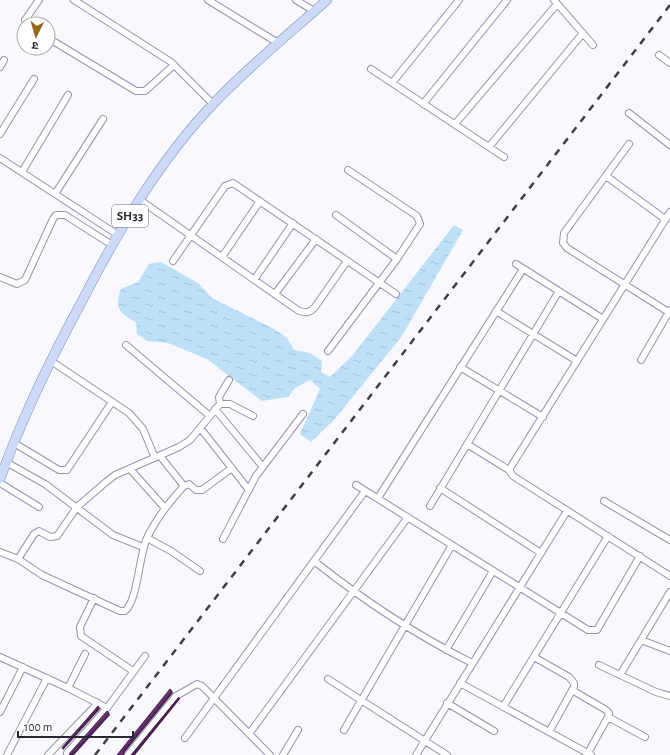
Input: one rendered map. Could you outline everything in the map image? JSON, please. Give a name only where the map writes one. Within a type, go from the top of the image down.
[{"type":"main road","name":"SH33","points":[[0,479],[14,443],[51,361],[112,245],[140,200],[179,144],[213,104],[278,43],[327,0]]},
{"type":"street","points":[[26,16],[39,0]]},
{"type":"street","points":[[74,0],[174,65],[213,104]]},
{"type":"street","points":[[208,0],[278,43]]},
{"type":"street","points":[[296,0],[314,11]]},
{"type":"street","points":[[392,82],[459,0]]},
{"type":"street","points":[[423,104],[507,0]]},
{"type":"street","points":[[454,124],[556,2],[593,45]]},
{"type":"street","points":[[489,147],[583,33]]},
{"type":"street","points":[[56,43],[136,91],[145,91],[174,65]]},
{"type":"street","points":[[660,55],[670,63]]},
{"type":"street","points":[[0,67],[4,60]]},
{"type":"street","points":[[371,69],[504,157]]},
{"type":"street","points":[[0,134],[34,79]]},
{"type":"street","points":[[22,172],[68,95]]},
{"type":"street","points":[[629,113],[670,145]]},
{"type":"street","points":[[55,194],[103,119]]},
{"type":"street","points":[[629,144],[564,233],[563,243],[567,248],[624,285],[670,312],[641,360]]},
{"type":"street","points":[[0,158],[118,235]]},
{"type":"street","points":[[328,351],[380,283],[418,229],[419,219],[417,216],[348,170]]},
{"type":"street","points":[[606,176],[665,219]]},
{"type":"street","points":[[173,262],[224,186],[228,184],[237,185],[396,294]]},
{"type":"street","points":[[140,200],[299,311],[306,313],[311,312],[347,261]]},
{"type":"street","points":[[222,257],[260,201]]},
{"type":"street","points":[[509,470],[670,212]]},
{"type":"street","points":[[0,277],[17,284],[25,280],[52,219],[56,215],[65,215],[112,245]]},
{"type":"street","points":[[336,215],[397,259]]},
{"type":"street","points":[[254,280],[293,223]]},
{"type":"street","points":[[275,294],[316,239]]},
{"type":"street","points":[[516,264],[603,318]]},
{"type":"street","points":[[378,498],[523,269]]},
{"type":"street","points":[[430,506],[559,291]]},
{"type":"street","points":[[496,311],[577,361]]},
{"type":"street","points":[[126,345],[210,416]]},
{"type":"street","points":[[51,361],[129,413],[143,429],[158,457],[184,486]]},
{"type":"street","points":[[460,368],[543,417]]},
{"type":"street","points":[[220,404],[219,397],[229,380]]},
{"type":"street","points":[[14,443],[59,470],[67,470],[112,402]]},
{"type":"street","points":[[18,559],[34,534],[39,531],[54,538],[77,507],[106,482],[190,440],[201,429],[220,404],[230,404],[253,416]]},
{"type":"street","points":[[215,409],[263,467]]},
{"type":"street","points":[[223,539],[263,467],[303,414]]},
{"type":"street","points":[[201,429],[249,490]]},
{"type":"street","points":[[467,444],[509,470],[513,476],[670,576]]},
{"type":"street","points":[[6,462],[45,484],[113,535],[143,547]]},
{"type":"street","points":[[0,552],[18,559],[42,576],[94,598],[120,611],[125,611],[128,608],[143,547],[164,507],[184,486],[189,484],[196,490],[202,490],[232,468]]},
{"type":"street","points":[[130,469],[164,507]]},
{"type":"street","points":[[0,483],[39,507]]},
{"type":"street","points":[[356,485],[588,630],[597,630],[640,556]]},
{"type":"street","points":[[440,488],[540,553]]},
{"type":"street","points":[[185,738],[365,491]]},
{"type":"street","points":[[604,501],[670,540]]},
{"type":"street","points":[[416,755],[567,510]]},
{"type":"street","points":[[249,734],[408,517]]},
{"type":"street","points":[[503,707],[608,536]]},
{"type":"street","points":[[147,538],[171,551],[200,571]]},
{"type":"street","points":[[344,730],[452,545]]},
{"type":"street","points":[[314,561],[353,592],[446,650],[472,663]]},
{"type":"street","points":[[446,650],[494,571]]},
{"type":"street","points":[[620,675],[670,592]]},
{"type":"street","points":[[94,598],[80,627],[81,636],[133,670]]},
{"type":"street","points":[[641,640],[670,651]]},
{"type":"street","points":[[68,688],[85,654]]},
{"type":"street","points":[[66,753],[107,708],[133,670],[145,656]]},
{"type":"street","points":[[0,657],[68,688],[107,708]]},
{"type":"street","points":[[534,657],[573,680],[574,683],[572,690],[548,732]]},
{"type":"street","points":[[600,665],[656,692],[670,696]]},
{"type":"street","points":[[0,712],[23,667]]},
{"type":"street","points":[[7,755],[47,678]]},
{"type":"street","points":[[328,679],[446,755]]},
{"type":"street","points":[[460,683],[589,754],[609,713],[572,690]]},
{"type":"street","points":[[128,755],[176,696],[197,684],[202,686],[270,755]]},
{"type":"street","points":[[48,755],[98,703]]},
{"type":"street","points":[[447,704],[494,731]]},
{"type":"street","points":[[608,717],[645,737]]},
{"type":"street","points":[[283,755],[298,730]]},
{"type":"water","points":[[454,225],[463,230],[402,336],[334,420],[311,442],[300,434],[320,389],[310,380],[295,388],[288,397],[262,401],[207,359],[168,343],[147,341],[137,334],[136,322],[122,313],[118,305],[121,289],[138,282],[149,264],[161,262],[198,283],[212,298],[274,329],[287,338],[294,350],[310,353],[322,361],[321,372],[330,377],[352,356]]},
{"type":"building","points":[[170,689],[172,691],[124,750],[124,755],[117,755]]},
{"type":"building","points":[[179,697],[132,755],[131,755]]},
{"type":"building","points":[[98,706],[99,707],[62,748]]},
{"type":"building","points":[[107,711],[109,713],[70,755],[69,754]]},
{"type":"railway","points":[[95,755],[670,5]]}]
